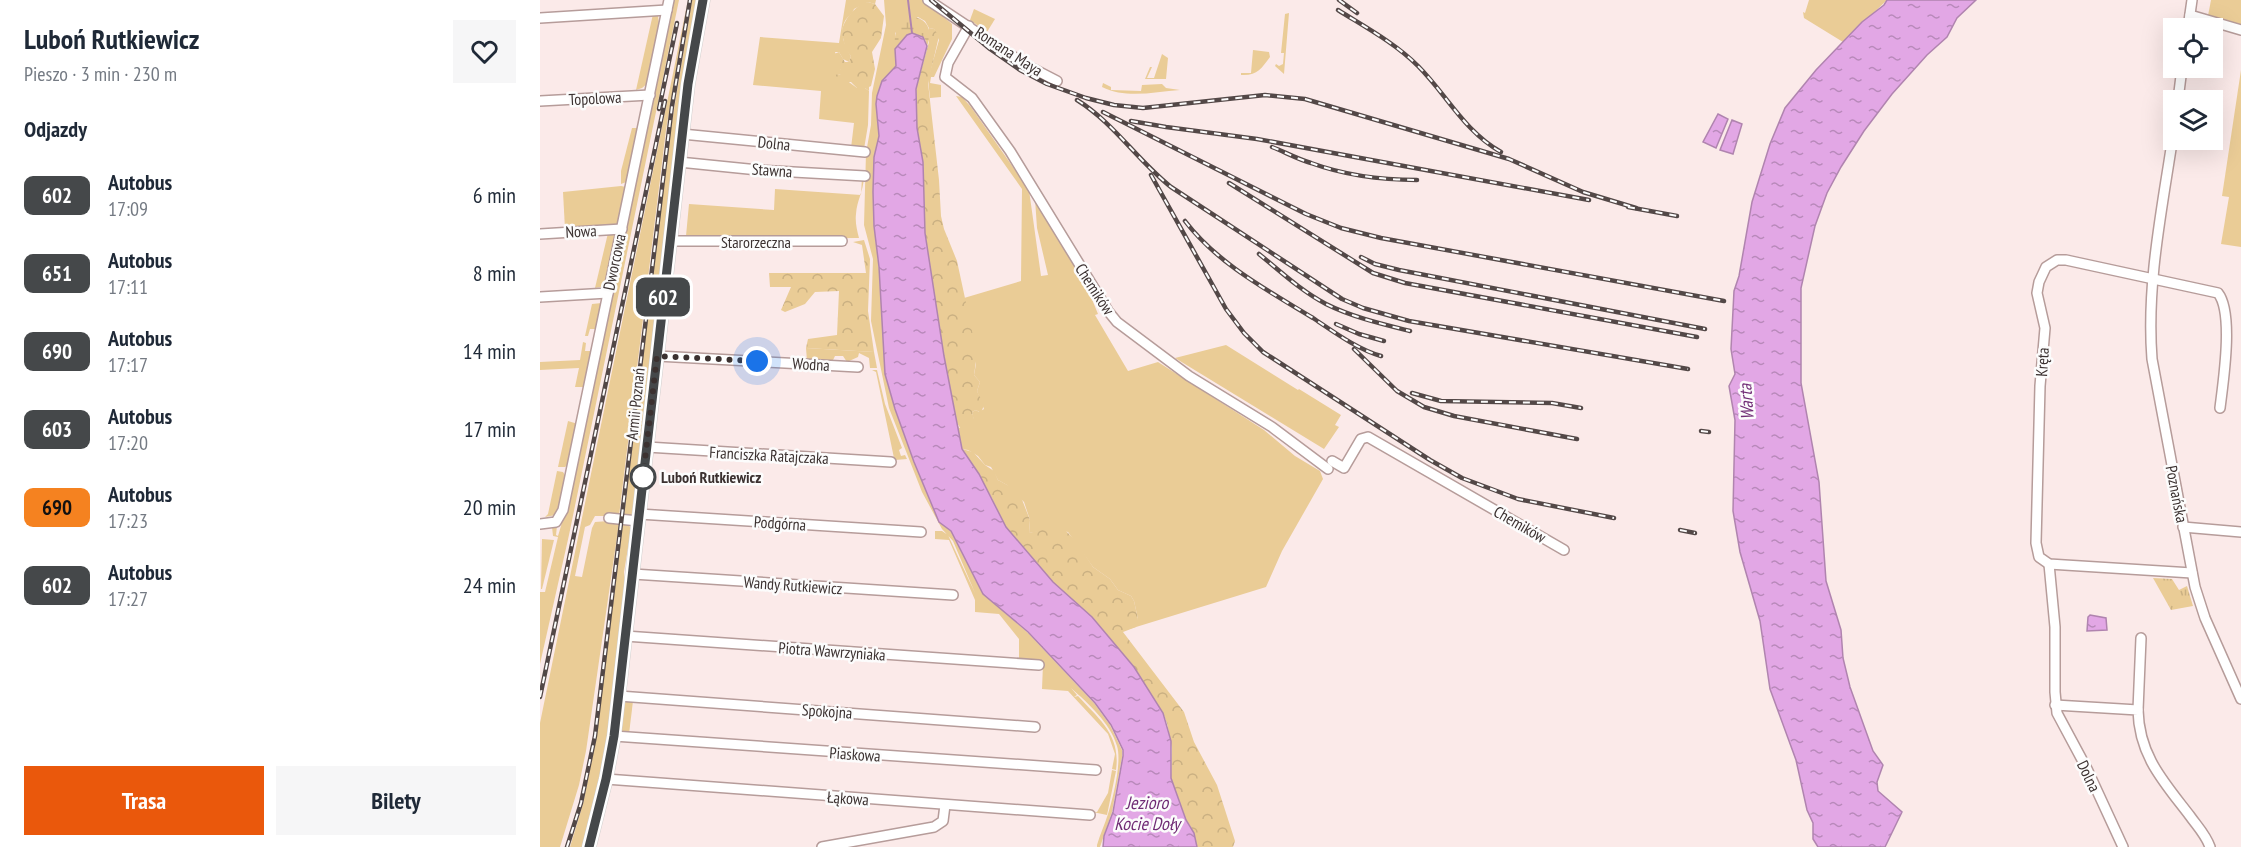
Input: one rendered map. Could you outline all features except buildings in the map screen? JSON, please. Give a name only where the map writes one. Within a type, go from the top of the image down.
[{"type":"main road","name":"Armii Poznań","points":[[589,847],[614,736],[682,134],[703,0]]},
{"type":"street","points":[[2190,18],[2192,0]]},
{"type":"street","points":[[931,1],[954,22],[958,44]]},
{"type":"street","name":"Romana Maya","points":[[931,1],[1026,65],[1057,81]]},
{"type":"street","points":[[540,18],[668,5]]},
{"type":"street","name":"Dworcowa","points":[[540,524],[556,522],[565,501],[668,5]]},
{"type":"street","points":[[2190,15],[2241,30]]},
{"type":"street","name":"Chemików","points":[[965,23],[945,71],[946,80],[972,98],[1010,151],[1114,318],[1179,369],[1330,465],[1344,468],[1361,439],[1368,437],[1564,550]]},
{"type":"street","name":"Topolowa","points":[[540,101],[650,95]]},
{"type":"street","name":"Dolna","points":[[682,134],[865,152]]},
{"type":"street","name":"Poznańska","points":[[2171,150],[2152,280],[2150,332],[2152,358],[2192,573],[2205,618],[2241,699]]},
{"type":"street","name":"Stawna","points":[[679,162],[758,170],[866,176]]},
{"type":"street","name":"Nowa","points":[[540,234],[621,229]]},
{"type":"street","name":"Starorzeczna","points":[[670,241],[842,241]]},
{"type":"street","name":"Kręta","points":[[2055,705],[2055,627],[2049,564],[2039,557],[2036,543],[2040,386],[2045,328],[2043,312],[2037,298],[2039,282],[2046,267],[2052,262],[2061,260],[2152,280]]},
{"type":"street","points":[[2152,280],[2213,291],[2221,297],[2226,336],[2220,408]]},
{"type":"street","points":[[540,297],[608,292]]},
{"type":"street","name":"Wodna","points":[[657,356],[858,367]]},
{"type":"street","name":"Franciszka Ratajczaka","points":[[646,447],[891,462]]},
{"type":"street","name":"Podgórna","points":[[609,518],[639,517],[921,532]]},
{"type":"street","points":[[2183,527],[2241,532]]},
{"type":"street","points":[[2049,564],[2192,573]]},
{"type":"street","name":"Wandy Rutkiewicz","points":[[633,574],[952,595]]},
{"type":"street","name":"Piotra Wawrzyniaka","points":[[626,636],[1039,666]]},
{"type":"street","points":[[2141,638],[2138,710],[2140,732],[2147,757],[2201,830],[2210,847]]},
{"type":"street","name":"Spokojna","points":[[619,696],[1035,727]]},
{"type":"street","name":"Dolna","points":[[2055,705],[2061,722],[2087,770],[2123,847]]},
{"type":"street","points":[[2055,705],[2138,710]]},
{"type":"street","name":"Piaskowa","points":[[614,736],[1096,770]]},
{"type":"street","name":"Łąkowa","points":[[606,779],[1090,815]]},
{"type":"street","points":[[822,847],[934,828],[943,821],[945,805]]},
{"type":"green space","points":[[673,0],[679,0],[569,535],[540,664],[540,592],[545,592],[558,537],[553,536],[552,527],[557,526],[556,535],[558,536],[566,509]]},
{"type":"green space","points":[[688,0],[666,130],[619,516],[595,516],[590,525],[585,527],[575,576],[582,577],[595,522],[619,523],[586,751],[579,785],[560,847],[540,847],[540,723]]},
{"type":"green space","points":[[692,0],[699,0],[634,516],[624,516],[669,140]]},
{"type":"green space","points":[[846,0],[876,0],[875,4],[868,2],[854,9],[843,25],[845,44],[851,56],[849,62],[843,59],[839,52],[835,52],[841,70],[841,74],[838,74],[857,88],[865,88],[869,91],[868,125],[864,149],[851,148],[854,123],[819,119],[821,91],[753,85],[760,37],[839,43]]},
{"type":"green space","points":[[884,0],[923,0],[952,24],[952,39],[930,83],[941,85],[941,97],[930,98],[928,79],[939,40],[934,29],[929,28],[925,21],[918,17],[895,33],[896,66],[882,81],[877,96],[879,136],[874,157],[874,226],[895,409],[939,522],[951,531],[983,594],[1028,633],[1094,703],[1110,725],[1122,750],[1112,812],[1100,847],[1097,845],[1110,807],[1118,770],[1118,753],[1114,738],[1098,714],[1071,688],[1077,695],[1074,697],[1078,696],[1094,712],[1112,737],[1117,758],[1116,770],[1112,769],[1115,754],[1108,734],[1068,691],[1042,689],[1043,664],[1019,661],[1019,639],[999,614],[975,612],[975,600],[949,540],[935,539],[935,531],[947,534],[942,529],[922,492],[889,408],[871,321],[873,259],[864,225],[866,153],[871,125],[872,93],[886,25]],"holes":[[[949,536],[953,541],[975,593]]]},
{"type":"green space","points":[[1809,0],[1887,0],[1843,42],[1804,18],[1803,12],[1805,13]]},
{"type":"green space","points":[[2211,0],[2241,0],[2241,30],[2223,25],[2223,18],[2208,18]]},
{"type":"green space","points":[[868,2],[875,4],[884,16],[881,38],[872,52],[875,69],[871,86],[869,91],[865,88],[857,88],[851,82],[846,82],[839,87],[832,82],[834,75],[841,74],[841,70],[834,64],[834,54],[839,52],[845,62],[849,62],[851,56],[844,48],[842,29],[855,9]]},
{"type":"green space","points":[[974,9],[995,19],[987,32],[970,20]]},
{"type":"green space","points":[[1289,13],[1284,74],[1275,66],[1283,64],[1284,53],[1281,53],[1285,14]]},
{"type":"green space","points":[[653,14],[658,16],[659,24],[648,83],[636,90]]},
{"type":"green space","points":[[913,17],[923,21],[928,27],[930,36],[927,46],[925,39],[912,34],[908,35],[895,49],[897,28],[907,18]]},
{"type":"green space","points":[[929,28],[934,29],[939,36],[928,83],[941,216],[957,261],[977,354],[974,375],[980,382],[977,391],[984,405],[981,413],[976,410],[972,412],[976,426],[968,433],[963,432],[957,423],[925,233],[923,162],[917,128],[916,89],[929,42]]},
{"type":"green space","points":[[1253,50],[1269,52],[1270,57],[1258,71],[1251,74],[1241,75],[1241,73],[1251,73]]},
{"type":"green space","points":[[1162,54],[1168,58],[1166,79],[1145,79],[1150,67],[1152,67],[1147,78],[1154,78]]},
{"type":"green space","points":[[2241,70],[2241,247],[2221,244],[2229,197],[2222,196]]},
{"type":"green space","points":[[1103,83],[1111,87],[1111,90],[1141,91],[1142,85],[1162,84],[1166,88],[1180,90],[1130,94],[1111,91],[1102,87]]},
{"type":"green space","points":[[956,96],[962,97],[971,107],[1029,190],[1041,276],[1048,275],[1037,228],[1035,199],[1087,287],[1098,314],[1095,315],[1128,371],[1158,362],[1264,430],[1295,456],[1320,471],[1323,479],[1282,551],[1266,587],[1123,631],[1138,619],[1131,596],[1118,590],[1110,579],[1093,567],[1068,532],[1053,529],[1029,533],[1030,520],[1024,502],[1007,485],[998,480],[991,467],[985,465],[978,456],[962,449],[957,423],[959,428],[974,421],[972,412],[984,409],[977,391],[980,382],[974,375],[976,364],[964,298],[1021,281],[1022,189]]},
{"type":"green space","points":[[632,128],[639,128],[629,181],[621,184],[621,171]]},
{"type":"green space","points":[[626,187],[618,224],[565,229],[563,192]]},
{"type":"green space","points":[[775,189],[860,195],[856,217],[859,238],[688,239],[686,236],[689,204],[774,210]]},
{"type":"green space","points":[[608,233],[616,235],[606,286],[595,288]]},
{"type":"green space","points":[[864,240],[870,259],[868,311],[874,352],[806,348],[808,339],[837,335],[839,291],[815,292],[805,304],[785,312],[781,310],[791,287],[770,287],[769,273],[866,273],[862,245],[853,242]]},
{"type":"green space","points":[[602,303],[597,329],[590,329],[588,336],[585,336],[592,304]]},
{"type":"green space","points":[[583,342],[586,343],[585,351],[591,351],[584,387],[575,387],[579,368],[540,370],[540,362],[580,360]]},
{"type":"green space","points":[[1226,345],[1341,415],[1335,425],[1339,427],[1324,449],[1175,358]]},
{"type":"green space","points":[[806,348],[874,352],[877,368],[870,368],[869,358],[859,353],[858,357],[847,362],[843,356],[835,356],[832,362],[807,361]]},
{"type":"green space","points":[[872,370],[877,370],[885,404],[902,448],[899,450],[901,456],[905,455],[907,459],[895,460],[894,458],[876,372]]},
{"type":"green space","points":[[568,421],[578,424],[568,465],[558,467]]},
{"type":"green space","points":[[962,449],[973,452],[994,471],[998,480],[1011,487],[1021,497],[1030,520],[1029,533],[1049,528],[1064,529],[1076,541],[1093,567],[1110,579],[1118,590],[1131,596],[1138,619],[1136,627],[1123,632],[1184,712],[1194,742],[1217,785],[1235,841],[1233,847],[1197,847],[1171,778],[1172,748],[1163,713],[1134,667],[1092,617],[1053,582],[1006,527],[992,498]]},
{"type":"green space","points":[[557,471],[563,472],[566,477],[556,515],[545,517],[548,514]]},
{"type":"green space","points":[[623,523],[629,525],[631,530],[624,572],[625,586],[610,736],[584,847],[570,847],[583,804],[596,740]]},
{"type":"green space","points":[[542,539],[554,540],[541,589]]},
{"type":"green space","points":[[2153,578],[2172,579],[2179,590],[2187,586],[2193,606],[2171,610]]},
{"type":"green space","points":[[625,700],[633,701],[629,734],[621,730]]},
{"type":"green space","points":[[1112,770],[1116,771],[1107,815],[1088,811],[1097,812],[1108,793]]},
{"type":"water","name":"Warta","points":[[1887,0],[1976,0],[1957,18],[1947,37],[1927,55],[1892,94],[1841,167],[1827,193],[1815,226],[1801,288],[1801,383],[1819,482],[1826,581],[1841,630],[1843,658],[1850,687],[1873,751],[1883,765],[1877,782],[1878,791],[1902,812],[1885,847],[1818,847],[1813,839],[1813,823],[1807,810],[1796,760],[1770,689],[1760,621],[1740,552],[1733,511],[1735,420],[1729,386],[1735,374],[1731,349],[1734,291],[1739,276],[1752,202],[1770,144],[1785,108],[1816,70],[1862,22]]},
{"type":"water","name":"Jezioro Kocie Doły","points":[[912,33],[923,37],[927,46],[916,89],[917,128],[923,162],[925,233],[944,356],[962,449],[979,474],[1006,527],[1053,582],[1092,617],[1134,667],[1163,713],[1171,741],[1171,778],[1186,820],[1194,833],[1197,847],[1103,847],[1104,836],[1113,812],[1123,750],[1111,725],[1095,703],[1028,632],[983,594],[951,531],[939,522],[895,409],[885,374],[879,267],[874,226],[874,157],[879,136],[876,104],[882,81],[896,66],[895,49],[907,35]]},
{"type":"water","points":[[1718,114],[1728,119],[1716,148],[1703,142]]},
{"type":"water","points":[[1732,120],[1742,124],[1733,154],[1720,150]]},
{"type":"water","points":[[2090,615],[2106,618],[2107,630],[2087,631]]},
{"type":"waterway","points":[[908,0],[912,33]]},
{"type":"railway","points":[[567,847],[581,803],[595,736],[672,106],[690,0]]},
{"type":"railway","points":[[931,0],[990,49],[1020,70],[1047,84],[1086,98],[1114,105],[1143,108],[1265,95],[1305,99],[1509,159],[1583,192],[1636,208]]},
{"type":"railway","points":[[1339,0],[1357,13]]},
{"type":"railway","points":[[1338,10],[1400,50],[1428,77],[1476,134],[1501,152]]},
{"type":"railway","points":[[659,109],[677,23]]},
{"type":"railway","points":[[1077,100],[1103,120],[1171,187],[1342,299],[1363,308],[1409,321],[1688,369]]},
{"type":"railway","points":[[540,697],[665,101]]},
{"type":"railway","points":[[1103,112],[1306,214],[1341,228],[1381,238],[1724,301]]},
{"type":"railway","points":[[1131,121],[1257,139],[1589,200]]},
{"type":"railway","points":[[1272,147],[1306,161],[1350,174],[1417,180]]},
{"type":"railway","points":[[1151,175],[1226,309],[1244,333],[1263,352],[1430,460],[1462,478],[1518,499],[1614,518]]},
{"type":"railway","points":[[1229,183],[1373,273],[1405,283],[1697,337]]},
{"type":"railway","points":[[1628,207],[1677,216]]},
{"type":"railway","points":[[1185,221],[1212,250],[1244,275],[1346,340],[1381,356]]},
{"type":"railway","points":[[1259,254],[1299,287],[1326,304],[1378,323],[1410,331]]},
{"type":"railway","points":[[1361,257],[1375,264],[1399,270],[1705,329]]},
{"type":"railway","points":[[1336,324],[1384,341]]},
{"type":"railway","points":[[1354,349],[1397,391],[1424,407],[1454,416],[1577,439]]},
{"type":"railway","points":[[1412,393],[1441,401],[1552,403],[1581,408]]},
{"type":"railway","points":[[1701,431],[1709,432]]},
{"type":"railway","points":[[1680,530],[1695,533]]},
{"type":"bus line","name":"602","points":[[589,847],[614,736],[688,84],[703,0]]},
{"type":"place","name":"Luboń Rutkiewicz","points":[[643,477]]},
{"type":"route","points":[[643,477],[657,356],[757,361]]}]
